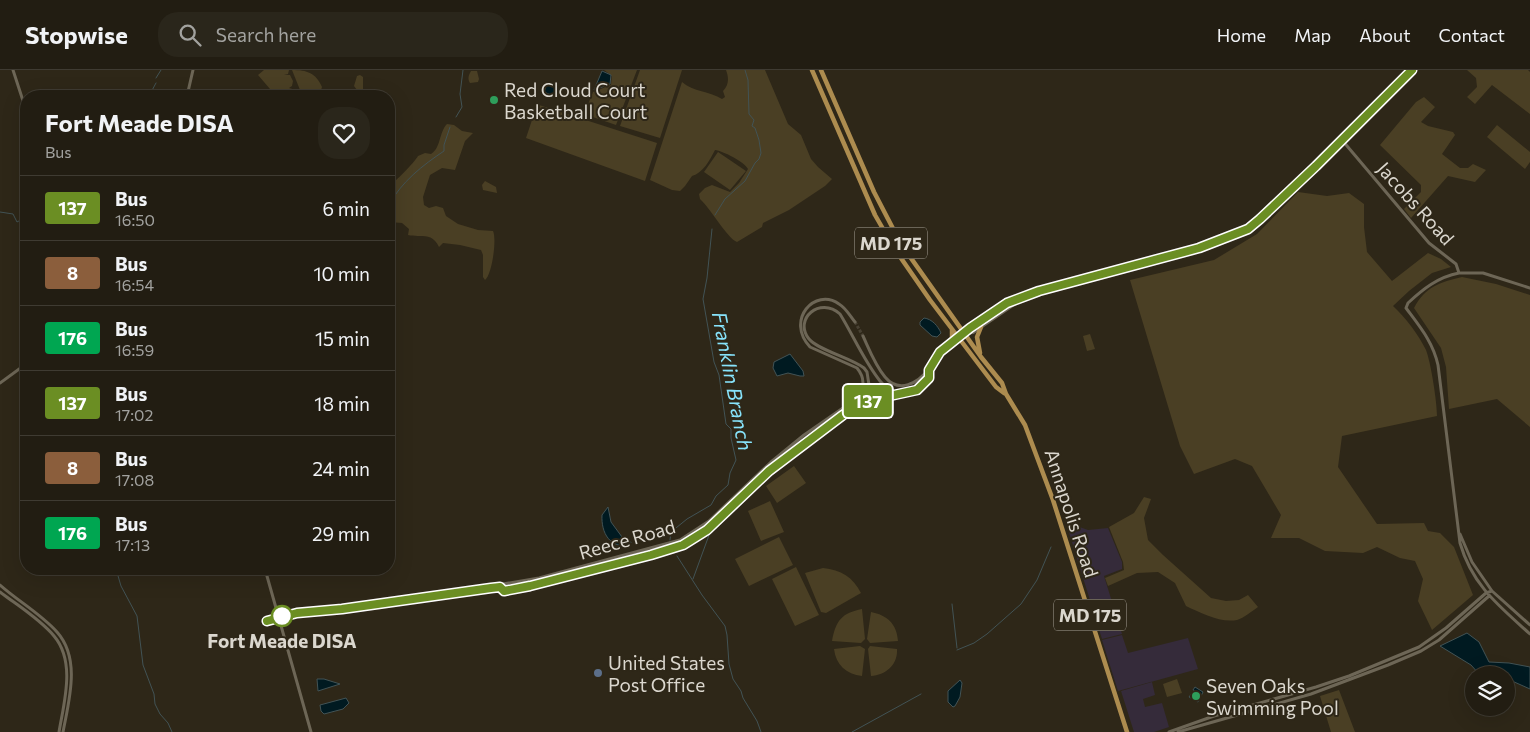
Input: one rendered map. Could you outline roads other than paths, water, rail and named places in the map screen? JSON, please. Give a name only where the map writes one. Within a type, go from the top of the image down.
[{"type":"main road","name":"Annapolis Road","points":[[812,70],[875,215],[894,248],[959,339],[996,387],[1006,394]]},
{"type":"main road","name":"Annapolis Road","points":[[821,70],[874,192],[901,244],[964,334],[1002,383],[1006,394],[1025,425],[1040,462],[1128,732]]},
{"type":"main road","name":"Reece Road","points":[[959,339],[1007,303],[1018,298],[1182,253],[1242,232],[1260,219],[1412,70]]},
{"type":"main road","points":[[847,150],[852,155],[859,156]]},
{"type":"main road","name":"Reece Road","points":[[964,334],[973,332],[981,327],[1017,302],[1018,298]]},
{"type":"main road","points":[[981,327],[977,337],[981,357]]},
{"type":"main road","points":[[952,329],[952,344]]},
{"type":"street","points":[[13,70],[20,92]]},
{"type":"street","points":[[188,90],[193,70]]},
{"type":"street","name":"Jacobs Road","points":[[1342,140],[1429,243],[1456,264],[1459,273]]},
{"type":"street","points":[[1530,288],[1483,273],[1459,273],[1447,276],[1433,283],[1406,306],[1426,334],[1434,349],[1438,365],[1460,544],[1466,562],[1474,577],[1489,597],[1530,634]]},
{"type":"street","name":"Reece Road","points":[[267,621],[297,613],[342,609],[500,587],[503,584],[539,578],[680,540],[709,521],[738,491],[804,435],[856,399],[861,391],[863,377],[856,368],[810,347],[805,341],[800,328],[800,321],[805,310],[810,305],[821,300],[833,300],[845,309],[855,322]]},
{"type":"street","points":[[862,402],[868,392],[869,385],[867,372],[864,368],[812,342],[806,333],[805,323],[807,317],[815,309],[828,306],[834,308],[840,314],[880,382],[892,391],[903,393]]},
{"type":"street","name":"Reece Road","points":[[862,336],[884,376],[898,386],[912,384],[929,370],[940,352],[959,339]]},
{"type":"street","points":[[0,383],[20,368]]},
{"type":"street","name":"Reece Road","points":[[500,587],[504,591],[530,586],[683,545],[707,530],[752,487],[819,431],[862,402],[917,390],[929,378],[929,370]]},
{"type":"street","points":[[1459,531],[1472,562],[1492,591],[1530,625]]},
{"type":"street","points":[[267,575],[311,732]]},
{"type":"street","points":[[0,585],[52,627],[62,638],[68,650],[71,681],[64,732]]},
{"type":"street","points":[[1169,732],[1214,716],[1316,687],[1418,647],[1446,628],[1486,593],[1492,591]]},
{"type":"street","points":[[1178,732],[1311,694],[1420,651],[1439,640],[1489,597],[1492,591]]},
{"type":"street","points":[[0,592],[49,631],[62,647],[66,659],[66,681],[59,732]]},
{"type":"water","points":[[602,71],[611,75],[610,84],[594,90]]},
{"type":"water","points":[[547,83],[558,87],[556,97],[544,92]]},
{"type":"water","points":[[924,318],[932,321],[938,328],[941,333],[937,337],[932,336],[920,325]]},
{"type":"water","points":[[790,354],[803,371],[804,376],[788,373],[777,376],[773,368],[774,362]]},
{"type":"water","points":[[608,507],[611,522],[622,537],[631,542],[630,545],[617,545],[605,533],[602,515]]},
{"type":"water","points":[[1467,633],[1479,642],[1489,662],[1530,667],[1530,689],[1515,682],[1515,666],[1472,666],[1440,646]]},
{"type":"water","points":[[317,679],[324,679],[340,684],[318,691]]},
{"type":"water","points":[[960,680],[962,683],[960,697],[953,707],[948,702],[948,691]]},
{"type":"water","name":"Seven Oaks Swimming Pool","points":[[1195,687],[1203,692],[1198,702],[1189,697],[1192,693],[1195,694],[1196,692],[1193,690]]},
{"type":"water","points":[[346,698],[349,703],[343,709],[324,714],[321,711],[320,705]]},
{"type":"waterway","points":[[156,78],[161,70]]},
{"type":"waterway","points":[[456,117],[462,107],[460,94],[463,70]]},
{"type":"waterway","name":"Franklin Branch","points":[[715,215],[725,199],[745,181],[761,153],[759,140],[755,128],[752,126],[754,120],[749,114],[748,80],[745,70]]},
{"type":"waterway","points":[[152,90],[156,83]]},
{"type":"waterway","points":[[395,196],[413,175],[444,151],[450,127]]},
{"type":"waterway","points":[[0,212],[13,214],[17,222],[20,220]]},
{"type":"waterway","name":"Franklin Branch","points":[[670,540],[671,532],[687,519],[711,505],[716,496],[728,485],[730,473],[736,460],[731,429],[726,424],[719,375],[714,362],[703,299],[712,229]]},
{"type":"waterway","points":[[693,579],[712,527]]},
{"type":"waterway","points":[[957,650],[974,643],[987,634],[1021,604],[1037,580],[1051,547]]},
{"type":"waterway","name":"Franklin Branch","points":[[677,556],[725,626],[729,664],[733,679],[757,721],[761,732]]},
{"type":"waterway","points":[[118,575],[121,586],[137,616],[143,665],[154,694],[155,704],[172,732]]},
{"type":"waterway","points":[[952,604],[957,648]]},
{"type":"waterway","points":[[852,732],[921,694]]},
{"type":"tunnel","points":[[855,322],[863,336]]},
{"type":"place","name":"Red Cloud Court Basketball Court","points":[[494,100]]},
{"type":"place","name":"Fort Meade DISA","points":[[282,616]]},
{"type":"place","name":"United States Post Office","points":[[598,673]]},
{"type":"place","name":"Seven Oaks Swimming Pool","points":[[1196,696]]}]
